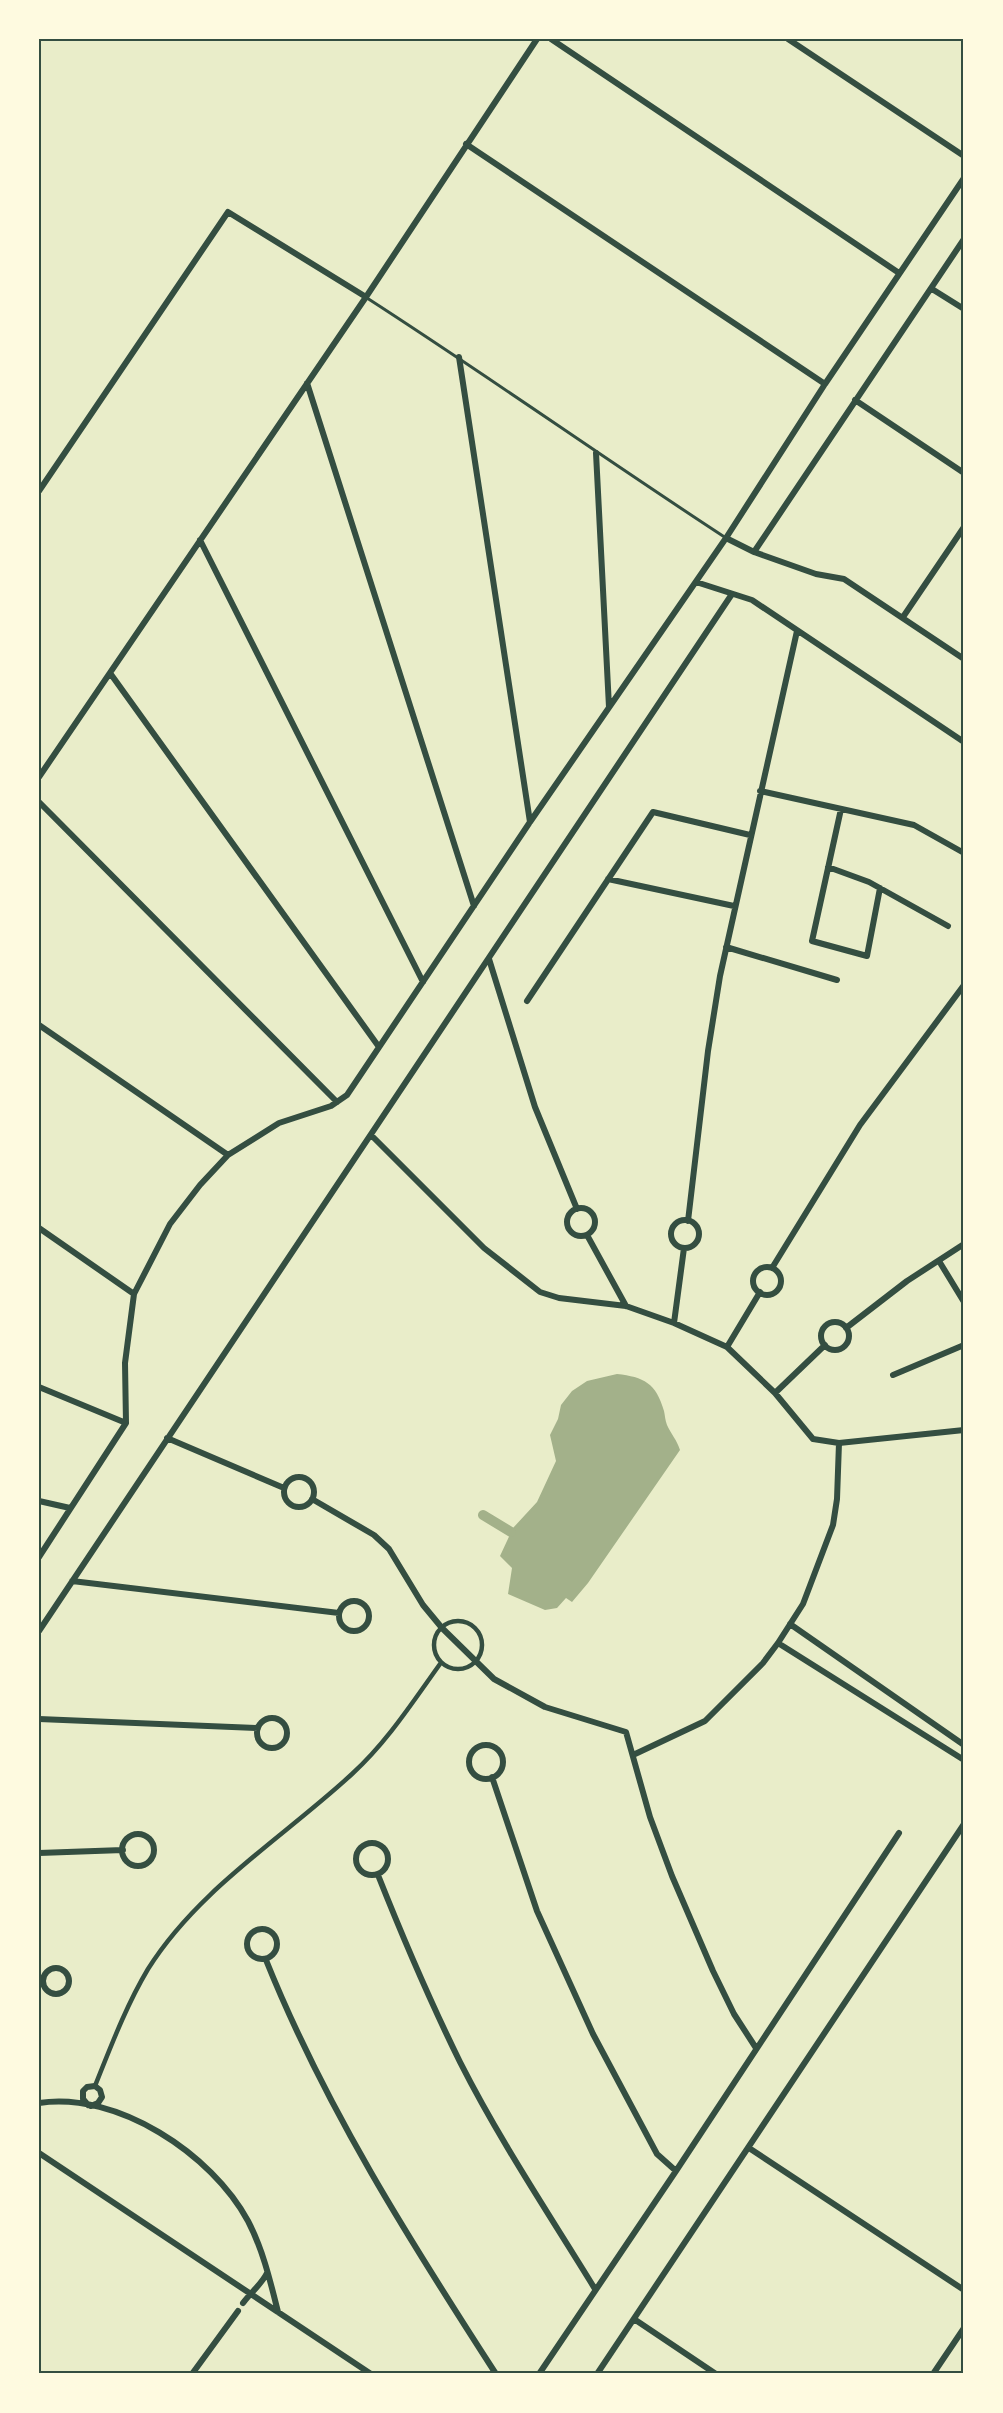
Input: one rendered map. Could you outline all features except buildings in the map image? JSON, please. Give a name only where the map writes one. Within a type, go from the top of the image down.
[{"type":"street","points":[[39,777],[366,297],[537,39]]},
{"type":"street","points":[[551,39],[899,273]]},
{"type":"street","points":[[788,39],[964,156]]},
{"type":"street","points":[[466,144],[825,384]]},
{"type":"street","points":[[39,1557],[126,1423],[125,1363],[135,1294],[170,1224],[200,1185],[228,1155],[279,1123],[337,1102],[347,1095],[530,822],[726,538],[825,384],[964,177]]},
{"type":"street","points":[[39,491],[228,212],[366,297]]},
{"type":"street","points":[[754,552],[964,239]]},
{"type":"street","points":[[932,289],[964,309]]},
{"type":"street","points":[[459,357],[530,822]]},
{"type":"street","points":[[307,383],[474,906]]},
{"type":"street","points":[[855,400],[964,473]]},
{"type":"street","points":[[596,453],[609,708]]},
{"type":"street","points":[[903,617],[964,527]]},
{"type":"street","points":[[726,538],[754,552],[816,574],[844,579],[964,659]]},
{"type":"street","points":[[200,540],[423,982]]},
{"type":"street","points":[[696,582],[752,600],[964,742]]},
{"type":"street","points":[[39,1631],[732,594]]},
{"type":"street","points":[[688,1221],[708,1050],[726,947],[797,631]]},
{"type":"street","points":[[110,673],[379,1047]]},
{"type":"street","points":[[760,791],[914,825],[964,853]]},
{"type":"street","points":[[39,802],[337,1102]]},
{"type":"street","points":[[841,808],[812,941],[867,956],[880,888]]},
{"type":"street","points":[[527,1001],[653,812],[750,835]]},
{"type":"street","points":[[828,867],[880,888],[948,926]]},
{"type":"street","points":[[608,879],[734,906]]},
{"type":"street","points":[[726,947],[837,981]]},
{"type":"street","points":[[489,958],[535,1107],[577,1209]]},
{"type":"street","points":[[772,1268],[861,1125],[964,985]]},
{"type":"street","points":[[39,1025],[228,1155]]},
{"type":"street","points":[[371,1135],[484,1248],[540,1292],[559,1298],[626,1306],[674,1323],[727,1347],[775,1393],[813,1440],[839,1443],[964,1430]]},
{"type":"street","points":[[577,1209],[586,1209],[595,1220],[593,1228],[587,1235],[578,1236],[568,1227],[570,1214],[577,1209]]},
{"type":"street","points":[[688,1221],[697,1228],[699,1236],[694,1244],[684,1248],[674,1243],[672,1230],[677,1223],[688,1221]]},
{"type":"street","points":[[39,1228],[135,1294]]},
{"type":"street","points":[[587,1235],[626,1306]]},
{"type":"street","points":[[846,1328],[907,1281],[964,1244]]},
{"type":"street","points":[[674,1323],[684,1248]]},
{"type":"street","points":[[939,1261],[964,1302]]},
{"type":"street","points":[[763,1268],[772,1268],[781,1278],[779,1287],[773,1293],[760,1293],[754,1286],[754,1277],[763,1268]]},
{"type":"street","points":[[727,1347],[760,1293]]},
{"type":"street","points":[[838,1323],[846,1328],[849,1338],[845,1346],[837,1350],[825,1345],[821,1337],[827,1325],[838,1323]]},
{"type":"street","points":[[775,1393],[825,1345]]},
{"type":"street","points":[[893,1375],[964,1345]]},
{"type":"street","points":[[39,1386],[126,1423]]},
{"type":"street","points":[[167,1438],[284,1488]]},
{"type":"street","points":[[633,1755],[705,1721],[763,1663],[778,1643],[803,1604],[833,1526],[837,1499],[839,1443]]},
{"type":"street","points":[[292,1479],[304,1479],[313,1487],[312,1499],[300,1507],[291,1505],[285,1498],[284,1488],[292,1479]]},
{"type":"street","points":[[312,1499],[374,1535],[389,1549],[423,1605],[442,1628],[494,1678],[545,1707],[626,1732],[650,1816],[672,1876],[713,1971],[756,2048]]},
{"type":"street","points":[[39,1501],[70,1508]]},
{"type":"street","points":[[72,1581],[339,1613]]},
{"type":"street","points":[[348,1602],[359,1602],[366,1607],[369,1617],[364,1627],[354,1630],[340,1622],[339,1613],[348,1602]]},
{"type":"street","points":[[458,1621],[464,1621],[476,1628],[482,1644],[476,1661],[458,1671],[452,1671],[440,1664],[434,1652],[434,1643],[442,1628],[458,1621]]},
{"type":"street","points":[[790,1624],[962,1743],[964,1735]]},
{"type":"street","points":[[778,1643],[964,1760]]},
{"type":"street","points":[[95,2086],[119,2024],[148,1969],[177,1932],[236,1870],[304,1816],[367,1759],[390,1735],[440,1664]]},
{"type":"street","points":[[39,1719],[258,1728]]},
{"type":"street","points":[[276,1719],[284,1723],[287,1736],[278,1747],[268,1748],[258,1738],[258,1728],[263,1721],[276,1719]]},
{"type":"street","points":[[481,1746],[494,1746],[502,1756],[501,1769],[492,1777],[477,1776],[471,1767],[473,1752],[481,1746]]},
{"type":"street","points":[[492,1777],[537,1911],[593,2034],[657,2154],[676,2170]]},
{"type":"street","points":[[597,2374],[964,1824]]},
{"type":"street","points":[[539,2374],[899,1833]]},
{"type":"street","points":[[138,1834],[150,1840],[154,1853],[150,1861],[137,1866],[125,1859],[123,1850],[127,1839],[138,1834]]},
{"type":"street","points":[[367,1844],[379,1845],[388,1854],[388,1865],[378,1875],[371,1876],[364,1873],[357,1865],[357,1854],[367,1844]]},
{"type":"street","points":[[39,1853],[123,1850]]},
{"type":"street","points":[[378,1875],[407,1948],[461,2063],[519,2168],[595,2289]]},
{"type":"street","points":[[255,1929],[268,1930],[277,1940],[274,1954],[266,1960],[255,1958],[247,1948],[249,1935],[255,1929]]},
{"type":"street","points":[[266,1960],[338,2115],[420,2256],[496,2374]]},
{"type":"street","points":[[54,1968],[64,1970],[70,1977],[68,1987],[54,1994],[46,1989],[41,1981],[45,1972],[54,1968]]},
{"type":"street","points":[[95,2086],[100,2090],[102,2097],[98,2103],[90,2106],[83,2099],[83,2091],[87,2087],[95,2086]]},
{"type":"street","points":[[39,2103],[52,2101],[90,2106],[121,2114],[151,2127],[176,2142],[214,2175],[231,2194],[262,2248],[278,2313]]},
{"type":"street","points":[[749,2148],[964,2290]]},
{"type":"street","points":[[39,2153],[371,2374]]},
{"type":"street","points":[[243,2303],[249,2294],[262,2283],[268,2272]]},
{"type":"street","points":[[192,2374],[238,2311]]},
{"type":"street","points":[[634,2319],[716,2374]]},
{"type":"street","points":[[933,2374],[964,2328]]},
{"type":"lane","points":[[366,297],[459,357],[596,453],[726,538]]},
{"type":"shaded area","points":[[617,1374],[635,1377],[653,1388],[661,1401],[667,1425],[680,1450],[588,1583],[572,1602],[566,1598],[557,1608],[545,1610],[508,1594],[512,1568],[500,1556],[513,1528],[537,1502],[556,1461],[550,1435],[558,1419],[561,1405],[572,1391],[587,1381]]},
{"type":"waterway","points":[[483,1515],[511,1532]]}]
